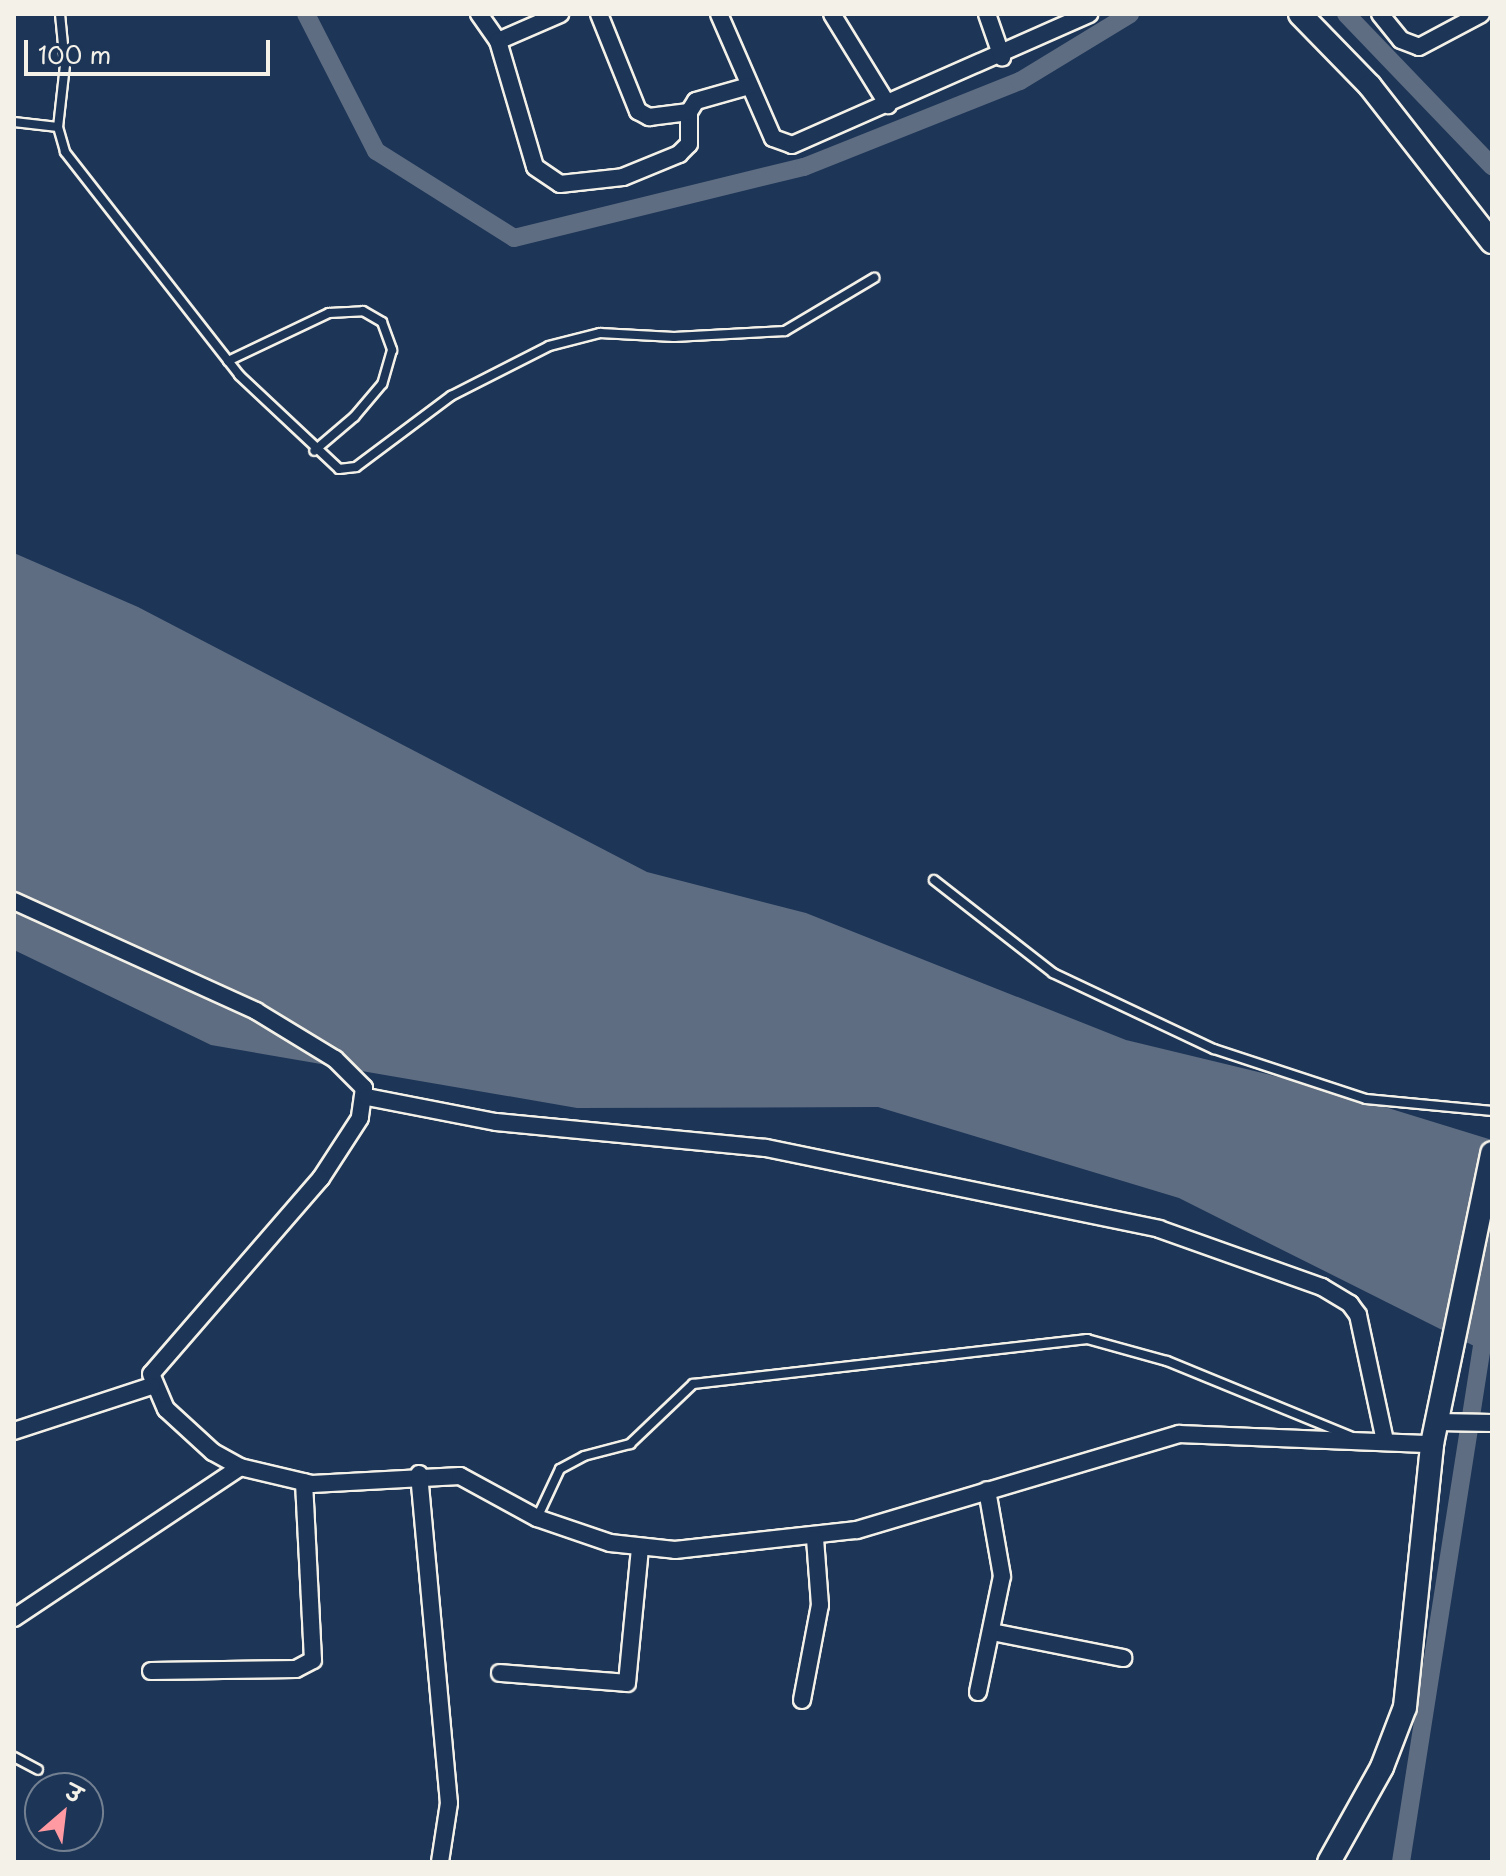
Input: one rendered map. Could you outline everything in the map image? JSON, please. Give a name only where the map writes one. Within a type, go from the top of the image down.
[{"type":"street","points":[[479,14],[498,41],[535,167],[545,179],[598,183],[679,154],[689,144],[689,112],[696,101],[749,86]]},
{"type":"street","points":[[498,41],[560,14]]},
{"type":"street","points":[[599,14],[638,111],[649,117],[689,112]]},
{"type":"street","points":[[719,14],[773,138],[784,145],[1002,57],[1089,14]]},
{"type":"street","points":[[832,14],[888,105]]},
{"type":"street","points":[[987,14],[1002,57]]},
{"type":"street","points":[[1300,14],[1370,86],[1492,242]]},
{"type":"street","points":[[1380,14],[1401,40],[1419,47],[1481,14]]},
{"type":"street","points":[[14,901],[269,1018],[335,1059],[367,1097],[496,1122],[681,1137],[847,1162],[1132,1221],[1322,1287],[1350,1304],[1358,1315],[1385,1441]]},
{"type":"street","points":[[152,1386],[157,1364],[321,1178],[367,1097]]},
{"type":"street","points":[[1329,1862],[1382,1767],[1405,1707],[1432,1444],[1492,1153]]},
{"type":"street","points":[[14,1431],[152,1386]]},
{"type":"street","points":[[152,1386],[191,1434],[240,1467],[304,1482],[419,1474],[475,1481],[537,1518],[640,1549],[815,1539],[1179,1434],[1352,1438],[1432,1444]]},
{"type":"street","points":[[1438,1419],[1492,1423]]},
{"type":"street","points":[[14,1618],[240,1467]]},
{"type":"street","points":[[419,1474],[449,1803],[440,1862]]},
{"type":"street","points":[[151,1671],[296,1669],[313,1660],[304,1482]]},
{"type":"street","points":[[978,1692],[1002,1576],[987,1490]]},
{"type":"street","points":[[802,1700],[820,1605],[815,1539]]},
{"type":"street","points":[[500,1673],[627,1683],[640,1549]]},
{"type":"street","points":[[992,1632],[1123,1658]]},
{"type":"lane","points":[[60,14],[65,65],[58,127],[65,152],[228,361],[331,466],[356,467],[451,396],[572,338],[616,332],[674,337],[785,331],[874,278]]},
{"type":"lane","points":[[14,122],[58,127]]},
{"type":"lane","points":[[228,361],[329,313],[363,311],[382,322],[392,350],[382,384],[354,417],[314,451]]},
{"type":"lane","points":[[934,880],[1053,973],[1214,1049],[1366,1099],[1492,1111]]},
{"type":"lane","points":[[537,1518],[560,1469],[584,1456],[630,1444],[693,1384],[1087,1339],[1167,1361],[1352,1438]]},
{"type":"lane","points":[[14,1757],[38,1770]]},
{"type":"water","points":[[14,553],[138,607],[647,872],[806,913],[1126,1040],[1320,1087],[1492,1140],[1492,1355],[1179,1198],[878,1107],[577,1108],[211,1045],[14,950]]},
{"type":"waterway","points":[[306,14],[376,151],[514,238],[804,167],[1020,81],[1130,14]]},
{"type":"waterway","points":[[1346,14],[1492,166]]},
{"type":"waterway","points":[[1401,1862],[1492,1282]]}]
